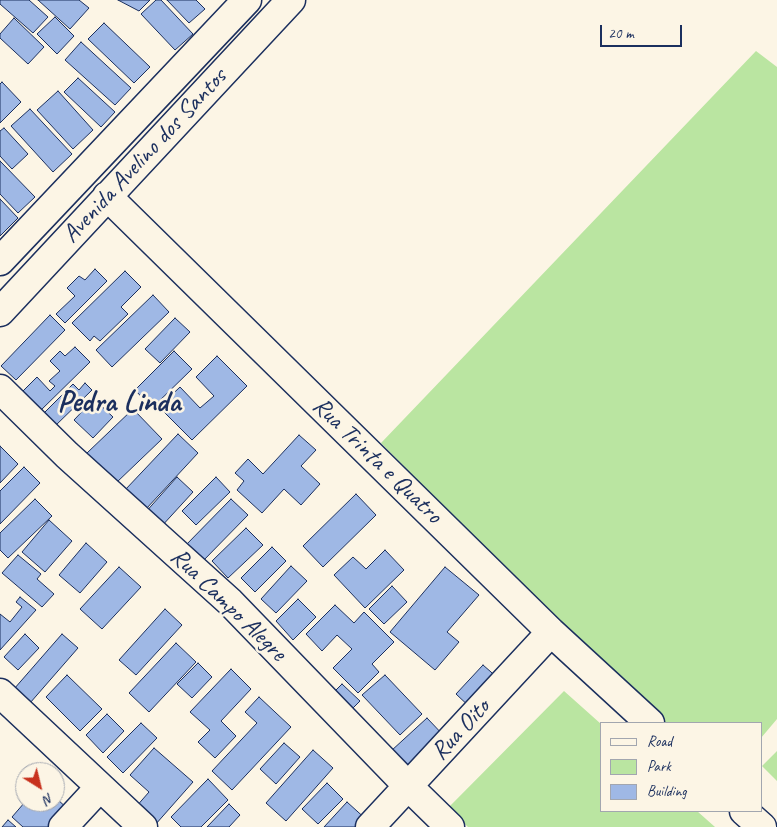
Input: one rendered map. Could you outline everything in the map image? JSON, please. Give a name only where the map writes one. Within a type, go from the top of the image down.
[{"type":"street","name":"Avenida Avelino dos Santos","points":[[0,261],[247,0]]},
{"type":"street","name":"Avenida Avelino dos Santos","points":[[0,312],[291,0]]},
{"type":"street","name":"Rua Trinta e Quatro","points":[[107,196],[551,632],[649,722]]},
{"type":"street","name":"Rua Campo Alegre","points":[[0,389],[67,455],[230,602],[450,827]]},
{"type":"street","name":"Rua Oito","points":[[370,827],[551,632]]},
{"type":"street","points":[[0,693],[143,827]]},
{"type":"street","points":[[63,827],[100,787]]},
{"type":"street","points":[[745,812],[762,827]]},
{"type":"green space","points":[[756,51],[777,67],[777,719],[762,737],[762,722],[655,722],[381,443]]},
{"type":"green space","points":[[564,691],[600,723],[600,812],[698,812],[715,827],[468,827],[448,808]]},
{"type":"green space","points":[[777,751],[777,781],[762,766]]},
{"type":"building","points":[[0,0],[29,0],[48,17],[33,33],[0,4]]},
{"type":"building","points":[[38,0],[79,0],[89,8],[70,29]]},
{"type":"building","points":[[118,0],[150,0],[139,11]]},
{"type":"building","points":[[156,0],[161,0],[193,34],[175,50],[141,14]]},
{"type":"building","points":[[167,0],[196,0],[205,9],[189,23]]},
{"type":"building","points":[[55,17],[74,36],[57,54],[37,34]]},
{"type":"building","points":[[14,18],[44,47],[28,64],[0,38],[0,34]]},
{"type":"building","points":[[104,23],[150,67],[134,83],[88,39]]},
{"type":"building","points":[[81,42],[131,88],[115,105],[65,60]]},
{"type":"building","points":[[78,78],[115,112],[101,127],[64,92]]},
{"type":"building","points":[[2,82],[21,102],[0,123],[0,84]]},
{"type":"building","points":[[58,91],[93,130],[73,149],[37,110]]},
{"type":"building","points":[[30,109],[72,154],[53,172],[11,126]]},
{"type":"building","points":[[4,128],[28,154],[12,169],[0,156],[0,131]]},
{"type":"building","points":[[0,161],[35,197],[18,213],[0,194]]},
{"type":"building","points":[[0,199],[18,218],[0,236]]},
{"type":"building","points":[[95,269],[107,281],[65,323],[56,314],[75,296],[67,288],[79,276],[85,280]]},
{"type":"building","points":[[125,271],[141,287],[121,307],[128,314],[100,341],[94,336],[90,341],[72,323]]},
{"type":"building","points":[[153,295],[169,312],[112,367],[96,350]]},
{"type":"building","points":[[50,315],[65,330],[16,380],[1,366]]},
{"type":"building","points":[[175,318],[190,332],[160,363],[145,349]]},
{"type":"building","points":[[75,347],[90,362],[38,413],[26,401],[29,398],[20,394],[37,377],[50,391],[55,386],[49,381],[60,371],[50,361],[60,351],[65,356]]},
{"type":"building","points":[[174,351],[192,369],[152,408],[135,390]]},
{"type":"building","points":[[217,356],[247,386],[192,440],[159,407],[180,387],[200,408],[214,396],[196,377]]},
{"type":"building","points":[[85,383],[92,390],[53,428],[41,416],[73,384],[79,390]]},
{"type":"building","points":[[94,399],[113,417],[93,438],[74,420]]},
{"type":"building","points":[[133,409],[162,439],[116,483],[87,453]]},
{"type":"building","points":[[178,434],[198,453],[146,509],[125,490]]},
{"type":"building","points":[[299,435],[316,450],[301,466],[320,484],[301,505],[284,489],[262,513],[237,490],[244,481],[235,473],[248,459],[263,474]]},
{"type":"building","points":[[0,446],[18,464],[0,483]]},
{"type":"building","points":[[24,467],[40,483],[0,524],[0,491]]},
{"type":"building","points":[[177,477],[193,492],[160,528],[144,514]]},
{"type":"building","points":[[216,477],[230,492],[196,525],[182,511]]},
{"type":"building","points":[[356,494],[376,515],[323,567],[303,546]]},
{"type":"building","points":[[35,499],[52,516],[8,558],[0,550],[0,533]]},
{"type":"building","points":[[231,499],[248,515],[201,563],[184,547]]},
{"type":"building","points":[[49,520],[72,541],[45,572],[22,552]]},
{"type":"building","points":[[246,528],[263,545],[228,578],[212,561]]},
{"type":"building","points":[[86,543],[107,562],[80,593],[59,575]]},
{"type":"building","points":[[272,547],[286,561],[255,592],[241,578]]},
{"type":"building","points":[[385,550],[404,570],[365,608],[334,575],[353,557],[366,569]]},
{"type":"building","points":[[18,555],[41,574],[37,579],[54,594],[42,607],[2,573]]},
{"type":"building","points":[[291,566],[307,581],[276,613],[261,599]]},
{"type":"building","points":[[119,567],[141,587],[102,629],[80,609]]},
{"type":"building","points":[[445,567],[479,595],[447,632],[459,642],[435,670],[390,632]]},
{"type":"building","points":[[392,586],[407,602],[384,624],[369,609]]},
{"type":"building","points":[[20,597],[36,610],[0,650],[0,614],[10,622],[22,607],[16,602]]},
{"type":"building","points":[[298,599],[316,617],[293,640],[276,621]]},
{"type":"building","points":[[335,605],[354,623],[364,612],[394,642],[372,664],[379,672],[358,693],[333,668],[352,649],[337,635],[322,651],[306,634]]},
{"type":"building","points":[[165,609],[182,625],[136,675],[119,660]]},
{"type":"building","points":[[25,634],[39,648],[18,670],[4,657]]},
{"type":"building","points":[[62,634],[78,648],[30,703],[14,689]]},
{"type":"building","points":[[176,643],[196,662],[149,712],[129,693]]},
{"type":"building","points":[[198,663],[212,677],[192,698],[177,684]]},
{"type":"building","points":[[483,665],[499,679],[472,709],[456,694]]},
{"type":"building","points":[[231,669],[251,689],[221,721],[236,736],[215,758],[198,742],[210,730],[190,712]]},
{"type":"building","points":[[67,675],[102,709],[80,731],[46,697]]},
{"type":"building","points":[[385,675],[422,714],[400,735],[362,695]]},
{"type":"building","points":[[342,684],[360,701],[348,713],[330,696]]},
{"type":"building","points":[[259,697],[291,727],[232,790],[212,771],[257,723],[245,712]]},
{"type":"building","points":[[107,714],[124,731],[103,753],[86,735]]},
{"type":"building","points":[[427,718],[446,738],[411,772],[391,751]]},
{"type":"building","points":[[141,723],[157,738],[123,773],[107,757]]},
{"type":"building","points":[[284,743],[300,757],[276,784],[260,769]]},
{"type":"building","points":[[154,748],[193,782],[155,825],[135,808],[149,792],[130,775]]},
{"type":"building","points":[[313,750],[333,768],[286,821],[266,803]]},
{"type":"building","points":[[208,779],[228,800],[201,827],[181,827],[171,817]]},
{"type":"building","points":[[327,783],[343,799],[318,824],[302,809]]},
{"type":"building","points":[[347,802],[368,821],[363,827],[324,827]]},
{"type":"building","points":[[229,804],[240,815],[229,827],[207,827]]},
{"type":"building","points":[[65,806],[71,812],[58,827],[23,827],[12,817],[16,812],[65,812]]},
{"type":"building","points":[[8,820],[16,827],[2,827]]},
{"type":"district","name":"Pedra Linda","points":[[119,403]]}]
